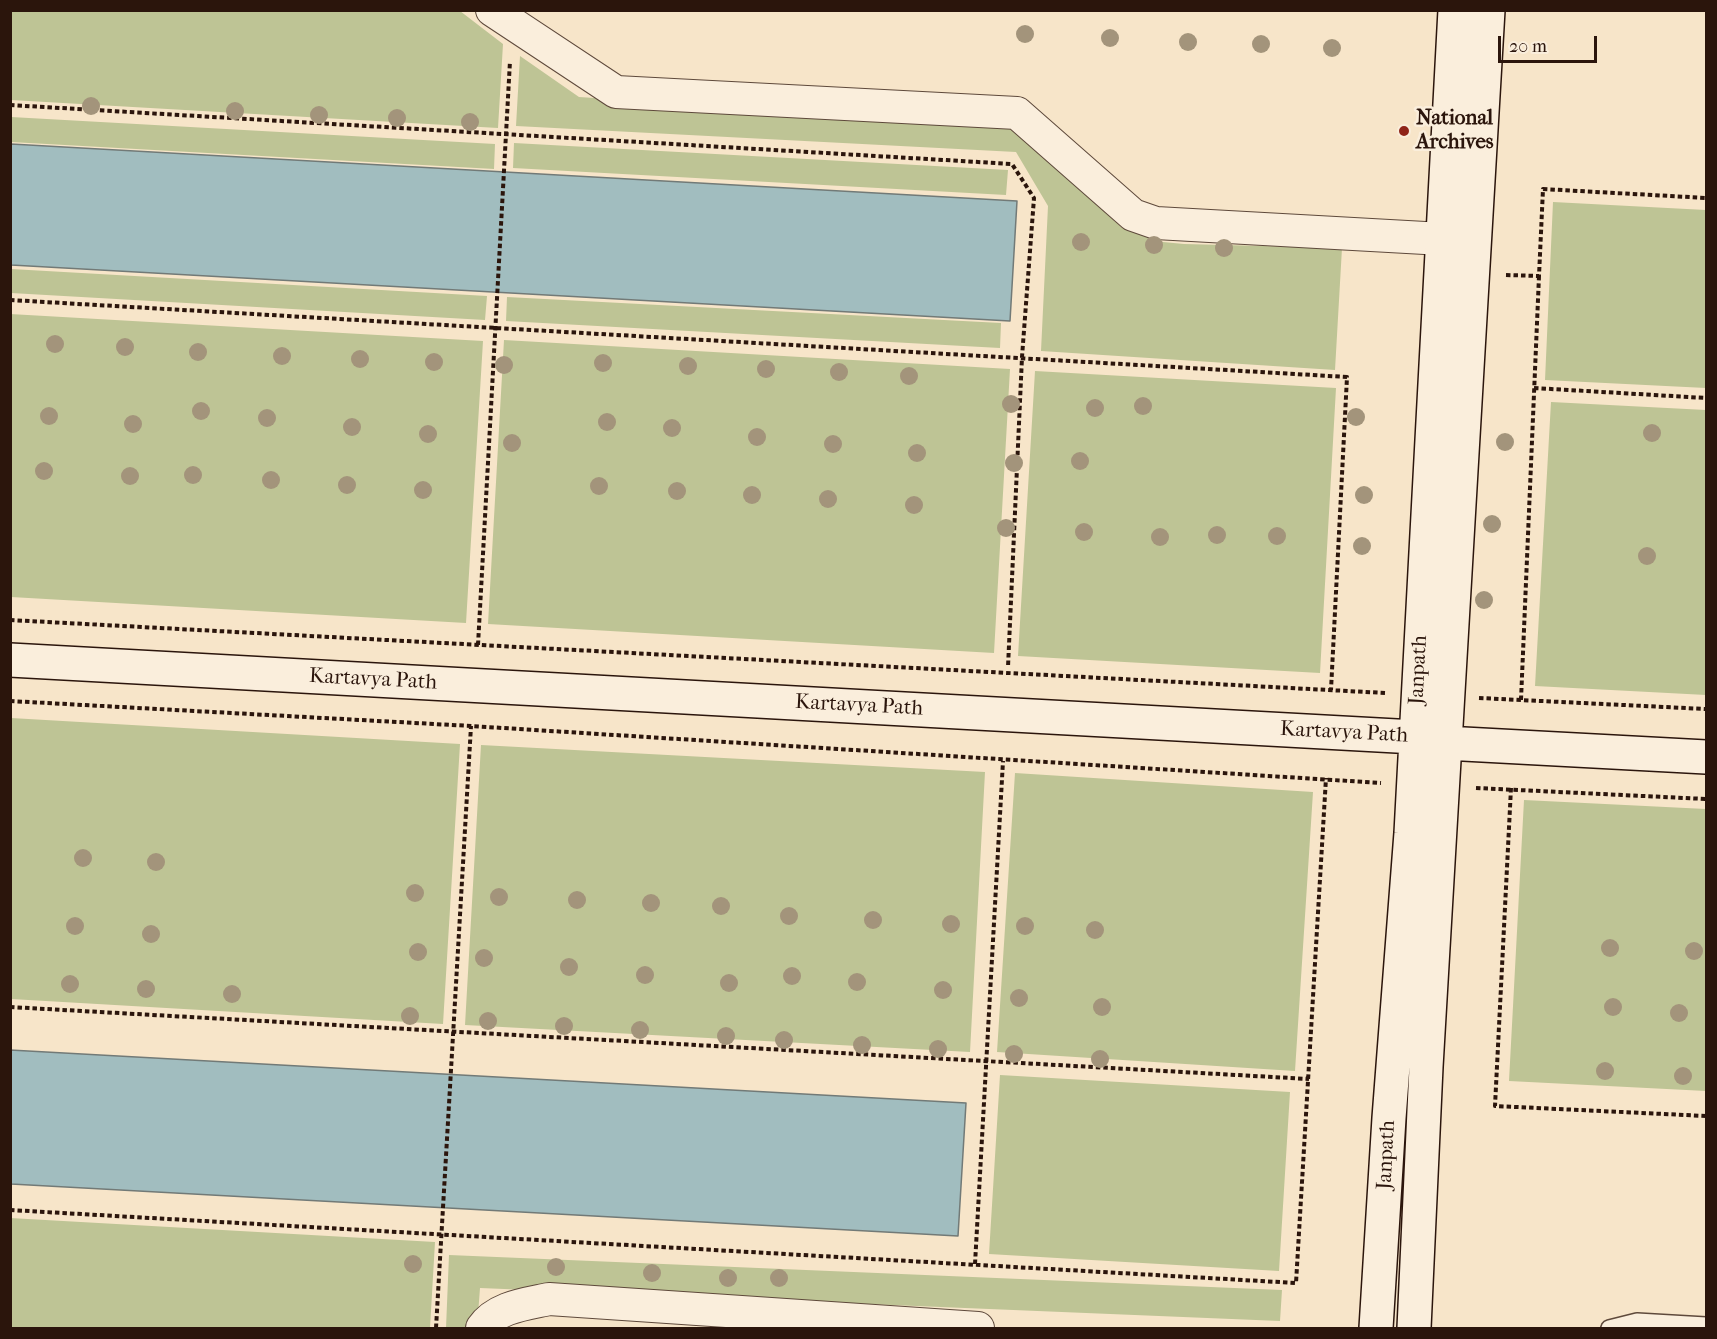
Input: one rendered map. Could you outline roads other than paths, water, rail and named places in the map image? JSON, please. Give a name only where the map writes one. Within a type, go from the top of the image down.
[{"type":"main road","name":"Janpath","points":[[1433,696],[1443,239],[1455,10]]},
{"type":"main road","name":"Janpath","points":[[1377,1329],[1427,787],[1433,696],[1474,274],[1488,10]]},
{"type":"main road","name":"Kartavya Path","points":[[10,660],[1707,757]]},
{"type":"main road","name":"Janpath","points":[[1414,1329],[1427,787]]},
{"type":"street","points":[[502,17],[616,92],[1017,113],[1133,215],[1156,223],[1443,239]]},
{"type":"street","points":[[482,1329],[488,1319],[516,1305],[549,1299],[978,1329]]},
{"type":"lane","points":[[1609,1329],[1637,1321],[1707,1325]]},
{"type":"water","points":[[11,144],[1017,201],[1010,321],[11,265]]},
{"type":"water","points":[[10,1050],[966,1103],[958,1236],[11,1184]]},
{"type":"place","name":"National Archives","points":[[1404,131]]}]
